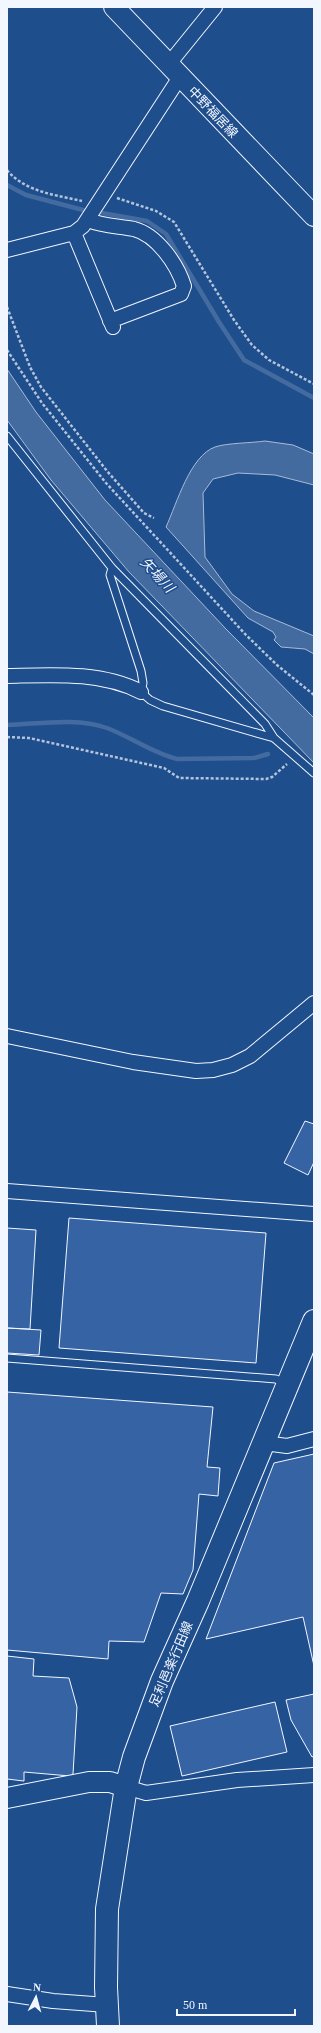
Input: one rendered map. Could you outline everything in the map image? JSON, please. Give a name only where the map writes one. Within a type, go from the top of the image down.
[{"type":"main road","name":"中野福居線","points":[[114,7],[314,216]]},
{"type":"main road","name":"足利邑楽行田線","points":[[108,2026],[107,1909],[126,1787],[134,1757],[162,1681],[198,1601],[314,1321]]},
{"type":"main road","points":[[7,1798],[101,1781],[126,1787]]},
{"type":"street","points":[[7,250],[74,234],[88,220],[174,71],[215,7]]},
{"type":"street","points":[[74,234],[111,324],[181,294],[184,286],[170,259],[146,233],[133,229],[98,224],[88,220]]},
{"type":"street","points":[[7,676],[85,677],[120,683],[141,692]]},
{"type":"street","points":[[7,1036],[133,1062],[196,1071],[213,1070],[232,1065],[250,1056],[314,1003]]},
{"type":"street","points":[[7,1191],[314,1214]]},
{"type":"street","points":[[264,1443],[287,1446],[314,1439]]},
{"type":"street","points":[[126,1787],[146,1793],[237,1780],[314,1777]]},
{"type":"street","points":[[7,1994],[53,2001],[107,2004]]},
{"type":"lane","points":[[7,436],[112,568],[265,724],[274,738],[314,773]]},
{"type":"lane","points":[[112,568],[110,574],[141,671],[143,682],[141,692],[150,700],[163,706],[274,738]]},
{"type":"lane","points":[[7,1358],[276,1379],[288,1385]]},
{"type":"path","points":[[7,170],[13,178],[24,185],[39,191],[125,202],[156,211],[174,222],[234,320],[252,345],[269,360],[314,384]]},
{"type":"path","points":[[7,307],[30,367],[41,387],[106,471],[144,513],[154,518]]},
{"type":"path","points":[[7,350],[42,403],[111,489],[246,635],[278,665],[314,695]]},
{"type":"path","points":[[7,737],[29,738],[164,768],[179,778],[266,779],[272,777],[296,757]]},
{"type":"water","name":"矢場川","points":[[7,369],[36,412],[105,500],[226,629],[314,718],[314,763],[129,572],[51,480],[7,420]]},
{"type":"water","points":[[265,441],[293,445],[314,454],[314,485],[275,475],[238,473],[213,479],[203,493],[205,557],[232,594],[254,611],[314,636],[314,654],[305,649],[281,647],[274,640],[276,637],[273,632],[248,618],[166,527],[185,481],[198,460],[206,452],[220,446]]},
{"type":"building","points":[[305,1121],[314,1124],[314,1162],[308,1175],[284,1163]]},
{"type":"building","points":[[69,1218],[266,1233],[256,1363],[59,1348]]},
{"type":"building","points":[[7,1228],[36,1230],[30,1329],[7,1328]]},
{"type":"building","points":[[7,1328],[41,1330],[39,1355],[7,1353]]},
{"type":"building","points":[[7,1392],[213,1407],[207,1467],[220,1468],[218,1496],[199,1494],[193,1570],[183,1594],[161,1593],[144,1642],[109,1641],[108,1659],[7,1650]]},
{"type":"building","points":[[314,1454],[314,1666],[303,1617],[206,1639],[274,1463]]},
{"type":"building","points":[[7,1656],[34,1659],[33,1676],[69,1678],[77,1707],[73,1774],[70,1776],[24,1772],[24,1781],[7,1779]]},
{"type":"building","points":[[314,1694],[314,1756],[312,1757],[291,1720],[286,1700]]},
{"type":"building","points":[[275,1702],[287,1752],[182,1776],[170,1726]]},
{"type":"waterway","points":[[7,185],[26,195],[83,210]]},
{"type":"waterway","points":[[102,213],[147,221],[166,234],[219,322],[244,360],[314,398]]},
{"type":"waterway","points":[[7,725],[57,722],[95,725],[107,728],[159,753],[177,759],[254,758],[268,754]]}]
